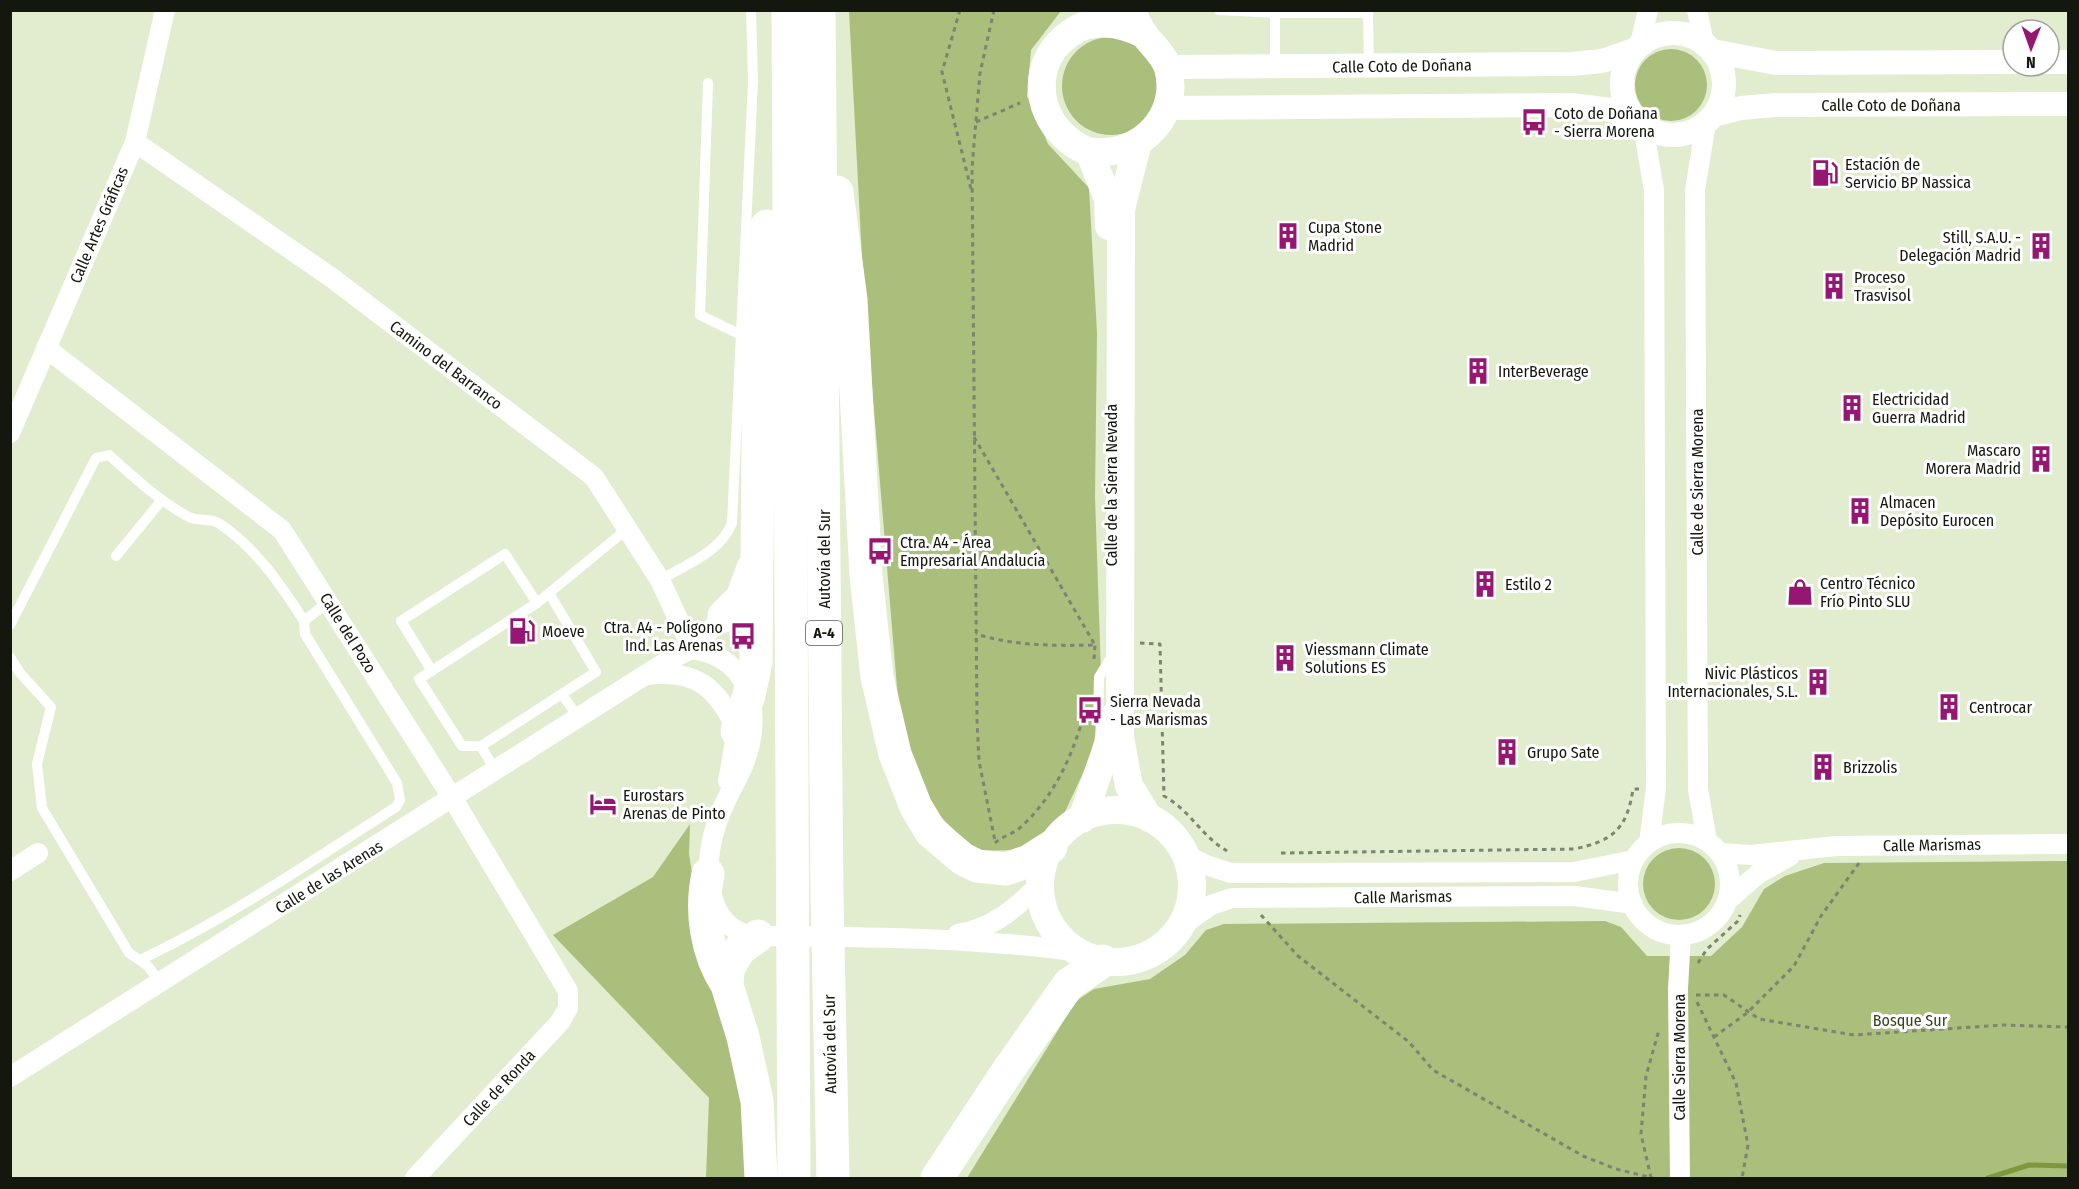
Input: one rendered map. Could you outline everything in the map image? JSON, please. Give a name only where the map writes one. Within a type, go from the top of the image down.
[{"type":"highway","name":"A-4","points":[[788,10],[795,1179]]},
{"type":"highway","name":"Autovía del Sur","points":[[819,10],[826,872],[833,1179]]},
{"type":"highway","points":[[737,731],[749,695],[756,662],[759,339],[770,165],[776,124],[788,83]]},
{"type":"highway","points":[[820,87],[844,230],[851,300],[866,574],[880,688],[895,754],[916,807],[931,832],[963,859],[992,855],[1015,867],[1051,847]]},
{"type":"highway","points":[[724,616],[742,598],[749,584],[756,555]]},
{"type":"highway","points":[[708,874],[704,904],[708,938],[717,969],[727,985],[743,1037],[757,1101],[761,1179]]},
{"type":"highway","points":[[727,985],[728,970],[733,960],[740,949],[758,936]]},
{"type":"highway","points":[[937,1179],[1009,1069],[1091,957]]},
{"type":"highway","points":[[781,1179],[794,1101]]},
{"type":"main road","points":[[1131,10],[1145,35],[1159,49],[1167,67],[1171,87],[1167,108],[1158,126],[1138,142],[1110,153],[1089,151],[1074,144],[1053,124],[1041,93],[1042,77],[1047,61],[1057,45],[1089,18],[1145,35]]},
{"type":"main road","points":[[1138,142],[1127,179],[1120,221],[1118,742],[1129,786],[1149,818],[1176,839],[1185,854],[1192,883],[1188,913],[1170,940],[1155,952],[1139,959],[1091,957],[1058,935],[1050,923],[1041,897],[1041,883],[1044,864],[1051,847],[1060,836],[1082,819],[1115,810],[1149,818]]},
{"type":"main road","name":"Calle de la Sierra Nevada","points":[[1089,151],[1108,199],[1109,220],[1110,651]]},
{"type":"main road","points":[[1082,819],[1118,742],[1139,715],[1110,651],[1136,343],[1127,179]]},
{"type":"street","name":"Calle Artes Gráficas","points":[[10,433],[135,142],[165,10]]},
{"type":"street","points":[[1648,10],[1637,47],[1625,66],[1621,84],[1624,102],[1638,122],[1654,190],[1656,788],[1649,843]]},
{"type":"street","points":[[1167,108],[1571,105],[1611,110],[1658,134],[1675,136],[1692,132],[1710,119],[1722,100],[1725,83],[1721,66],[1708,47],[1697,10]]},
{"type":"street","points":[[1637,47],[1655,36],[1672,33],[1689,35],[1708,47],[1776,63],[2001,62]]},
{"type":"street","name":"Calle Coto de Doñana","points":[[1167,67],[1572,64],[1602,61],[1637,47]]},
{"type":"street","name":"Calle Coto de Doñana","points":[[1710,119],[1741,108],[1775,105],[2068,104]]},
{"type":"street","name":"Calle de Sierra Morena","points":[[1710,119],[1695,190],[1695,285],[1698,789],[1713,847]]},
{"type":"street","name":"Camino del Barranco","points":[[135,142],[332,278],[594,477],[660,580],[692,649]]},
{"type":"street","name":"Calle del Pozo","points":[[46,348],[282,530],[453,799],[568,991]]},
{"type":"street","name":"Calle de las Arenas","points":[[10,1077],[647,675],[692,649],[724,616]]},
{"type":"street","points":[[693,678],[690,660],[692,649],[709,651],[727,660],[739,673],[749,695],[753,728],[750,745],[744,765],[722,807]]},
{"type":"street","points":[[647,675],[671,674],[693,678],[715,691],[737,731],[722,807],[714,832],[708,874],[716,904],[725,920],[740,932],[758,936],[935,938],[1020,944],[1091,957]]},
{"type":"street","points":[[1677,833],[1713,847],[1728,868],[1734,907],[1696,932],[1681,935],[1666,933],[1652,927],[1641,917],[1633,904],[1629,890],[1629,874],[1634,860],[1649,843],[1662,836],[1677,833]]},
{"type":"street","name":"Calle Marismas","points":[[1713,847],[1751,855],[1836,846],[2068,844]]},
{"type":"street","name":"Calle Marismas","points":[[1734,907],[1758,874],[1796,852]]},
{"type":"street","points":[[10,871],[38,853]]},
{"type":"street","name":"Calle Marismas","points":[[1185,854],[1206,865],[1231,873],[1574,872],[1634,860]]},
{"type":"street","points":[[935,938],[970,932],[1003,917],[1041,883]]},
{"type":"street","name":"Calle Marismas","points":[[1181,926],[1211,905],[1232,898],[1575,896],[1633,904]]},
{"type":"street","name":"Calle Sierra Morena","points":[[1680,1179],[1686,992],[1681,935]]},
{"type":"street","name":"Calle de Ronda","points":[[415,1179],[560,1022],[568,1008],[568,991]]},
{"type":"lane","points":[[660,580],[715,548],[727,537],[732,524],[753,81],[751,10]]},
{"type":"lane","points":[[1219,10],[1275,13],[1368,12],[1369,67]]},
{"type":"lane","points":[[1275,13],[1275,67]]},
{"type":"lane","points":[[708,83],[700,315],[741,335]]},
{"type":"lane","points":[[10,625],[96,458],[110,455],[161,501],[193,519],[209,519],[219,523],[248,547],[276,579],[304,621],[305,634],[397,783],[400,800],[396,807],[173,945],[140,960]]},
{"type":"lane","points":[[116,556],[161,501]]},
{"type":"lane","points":[[549,593],[596,672],[481,746],[462,746],[419,679],[537,603],[549,593],[627,529]]},
{"type":"lane","points":[[432,671],[401,621],[505,554],[537,603]]},
{"type":"lane","points":[[304,621],[328,602]]},
{"type":"lane","points":[[1110,651],[1098,677],[1098,721],[1118,742]]},
{"type":"lane","points":[[10,657],[20,673],[51,707],[37,764],[42,808],[129,954],[140,960],[160,982]]},
{"type":"lane","points":[[562,694],[579,719]]},
{"type":"lane","points":[[481,746],[496,771]]},
{"type":"path","points":[[960,10],[942,72],[972,196]]},
{"type":"path","points":[[992,855],[979,761],[972,196],[980,73],[994,10]]},
{"type":"path","points":[[976,122],[1041,93]]},
{"type":"path","points":[[974,437],[1110,651]]},
{"type":"path","points":[[976,634],[1003,642],[1038,647],[1110,651],[1160,644],[1164,796],[1180,805],[1194,819],[1210,842],[1232,854]]},
{"type":"path","points":[[992,855],[1020,829],[1050,795],[1072,754],[1086,710]]},
{"type":"path","points":[[1279,853],[1574,849],[1598,844],[1624,826],[1633,789],[1656,788]]},
{"type":"path","points":[[1714,1037],[1747,1013],[1794,966],[1821,916],[1874,846]]},
{"type":"path","points":[[1245,898],[1298,956],[1409,1042],[1433,1070],[1583,1156],[1616,1170],[1652,1178],[1641,1134],[1646,1076],[1660,1029]]},
{"type":"path","points":[[1696,969],[1707,949],[1738,921],[1734,907]]},
{"type":"path","points":[[1686,992],[1724,995],[1747,1013],[1773,1022],[1854,1035],[2002,1025],[2068,1027]]},
{"type":"path","points":[[1686,992],[1714,1037],[1736,1083],[1748,1145],[1742,1179]]},
{"type":"green space","points":[[849,11],[1061,11],[1031,50],[1027,96],[1048,144],[1089,188],[1097,333],[1095,497],[1102,702],[1091,756],[1063,816],[1023,850],[975,851],[927,803],[899,712],[863,277]]},
{"type":"green space","points":[[1111,37],[1130,41],[1146,51],[1156,67],[1160,86],[1156,105],[1146,121],[1130,131],[1111,135],[1092,131],[1076,121],[1066,105],[1062,86],[1066,67],[1076,51],[1092,41]]},
{"type":"green space","points":[[1671,49],[1691,55],[1701,65],[1707,85],[1701,105],[1691,115],[1671,121],[1651,115],[1641,105],[1635,85],[1641,65],[1651,55]]},
{"type":"green space","points":[[690,824],[689,854],[707,967],[748,1093],[750,1178],[706,1178],[709,1098],[553,935],[653,877]]},
{"type":"green space","points":[[1672,848],[1686,848],[1705,858],[1715,877],[1715,891],[1705,910],[1686,920],[1672,920],[1653,910],[1643,891],[1643,877],[1653,858]]},
{"type":"green space","name":"Bosque Sur","points":[[2068,861],[2068,1178],[967,1178],[1076,1001],[1094,989],[1150,979],[1185,955],[1206,930],[1224,924],[1605,921],[1621,927],[1647,956],[1711,956],[1742,927],[1764,889],[1785,876],[1824,863]]},
{"type":"waterway","points":[[1988,1178],[2029,1165],[2068,1166]]},
{"type":"place","name":"Coto de Doñana - Sierra Morena","points":[[1534,122]]},
{"type":"place","name":"Estación de Servicio BP Nassica","points":[[1825,173]]},
{"type":"place","name":"Cupa Stone Madrid","points":[[1288,236]]},
{"type":"place","name":"Still, S.A.U. - Delegación Madrid","points":[[2041,246]]},
{"type":"place","name":"Proceso Trasvisol","points":[[1834,286]]},
{"type":"place","name":"InterBeverage","points":[[1478,371]]},
{"type":"place","name":"Electricidad Guerra Madrid","points":[[1852,408]]},
{"type":"place","name":"Mascaro Morera Madrid","points":[[2041,459]]},
{"type":"place","name":"Almacen Depósito Eurocen","points":[[1860,511]]},
{"type":"place","name":"Ctra. A4 - Área Empresarial Andalucía","points":[[880,551]]},
{"type":"place","name":"Estilo 2","points":[[1485,584]]},
{"type":"place","name":"Centro Técnico Frío Pinto SLU","points":[[1800,592]]},
{"type":"place","name":"Moeve","points":[[522,631]]},
{"type":"place","name":"Ctra. A4 - Polígono Ind. Las Arenas","points":[[743,636]]},
{"type":"place","name":"Viessmann Climate Solutions ES","points":[[1285,658]]},
{"type":"place","name":"Nivic Plásticos Internacionales, S.L.","points":[[1818,682]]},
{"type":"place","name":"Centrocar","points":[[1949,707]]},
{"type":"place","name":"Sierra Nevada - Las Marismas","points":[[1090,710]]},
{"type":"place","name":"Grupo Sate","points":[[1507,752]]},
{"type":"place","name":"Brizzolis","points":[[1823,767]]},
{"type":"place","name":"Eurostars Arenas de Pinto","points":[[603,804]]}]
